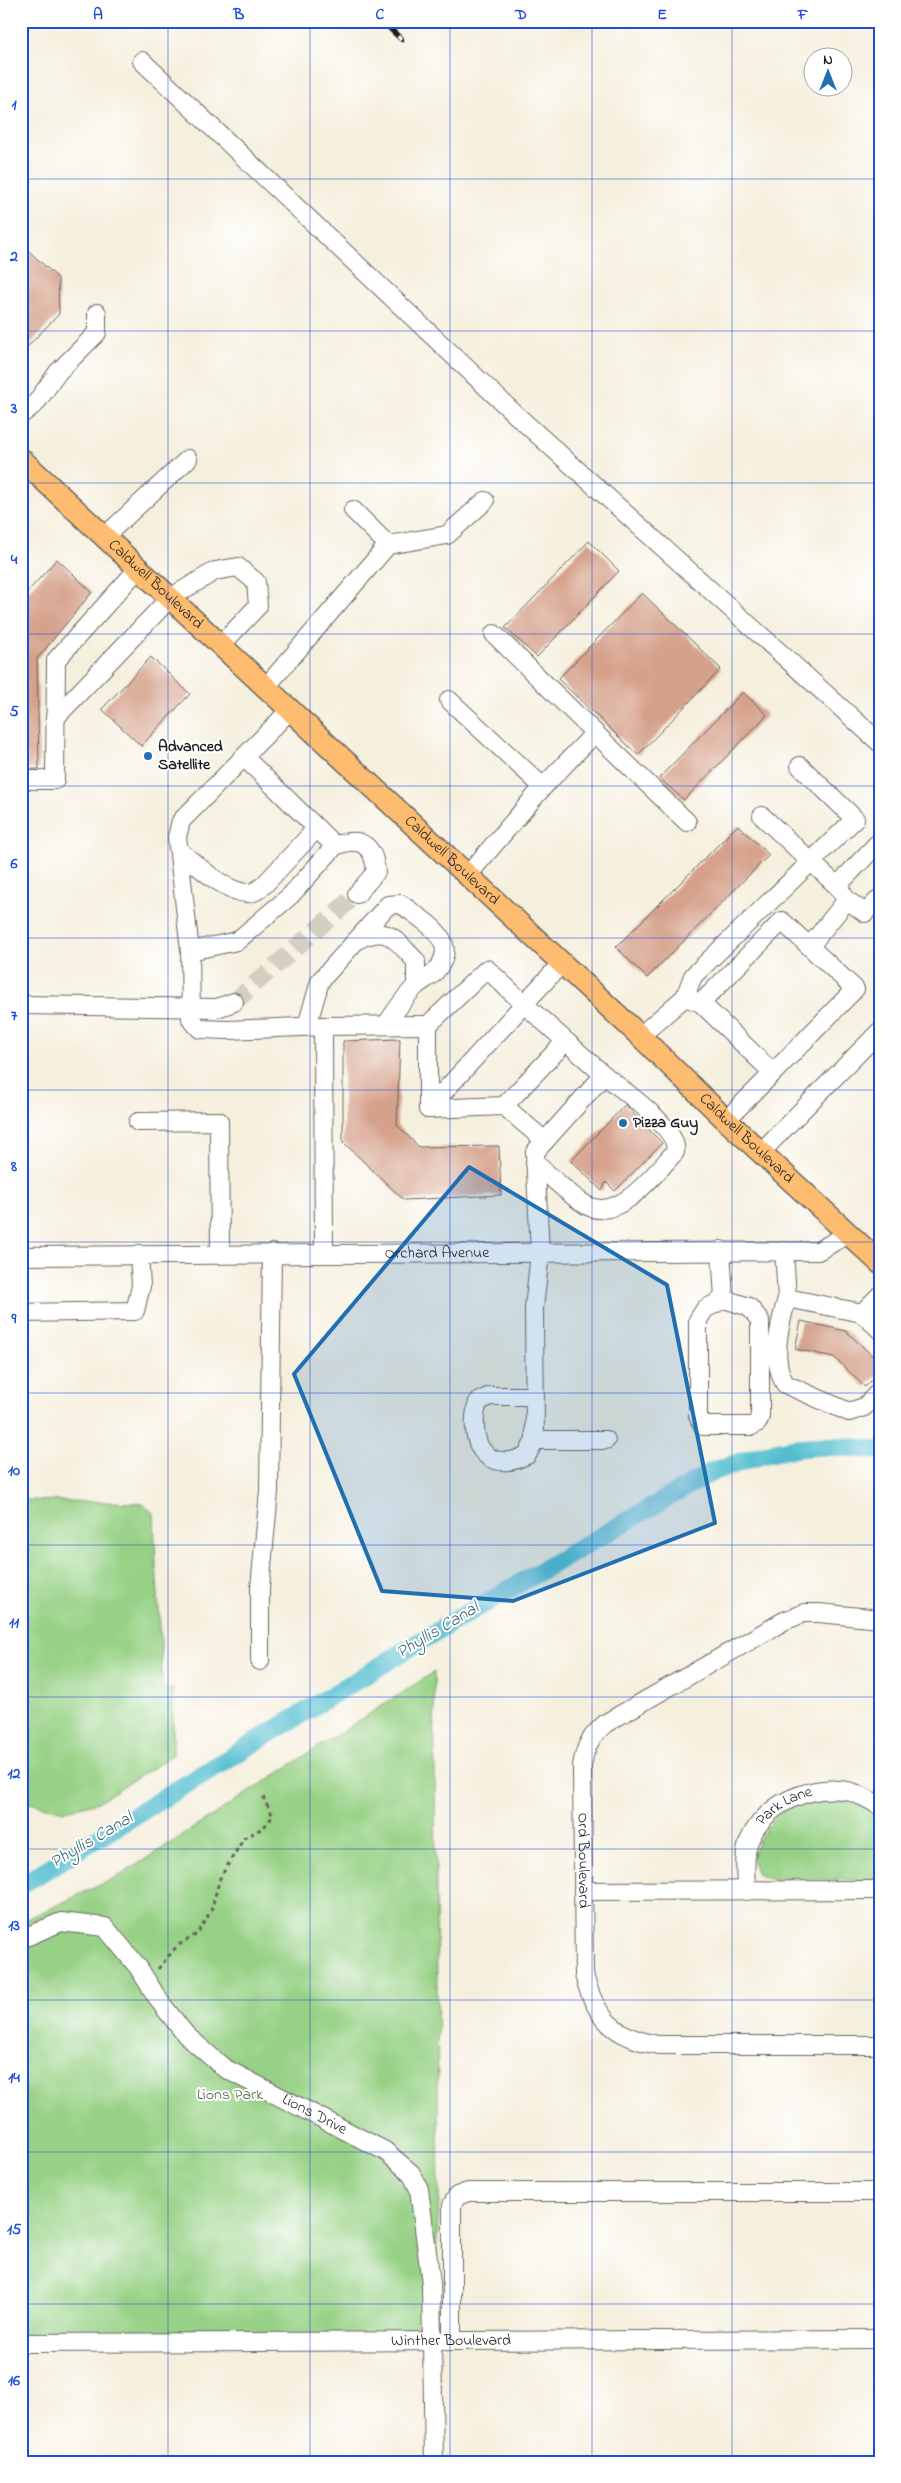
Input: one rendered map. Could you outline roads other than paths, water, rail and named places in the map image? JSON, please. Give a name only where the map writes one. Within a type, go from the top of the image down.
[{"type":"main road","name":"Caldwell Boulevard","points":[[22,462],[170,598],[560,964],[640,1036],[726,1120],[880,1263]]},
{"type":"street","points":[[142,61],[515,414],[880,743]]},
{"type":"street","points":[[21,415],[36,403],[58,372],[97,333],[97,313]]},
{"type":"street","points":[[104,537],[188,459]]},
{"type":"street","points":[[265,688],[388,546],[447,535],[485,501]]},
{"type":"street","points":[[353,510],[388,546]]},
{"type":"street","points":[[55,718],[170,598],[215,571],[238,567],[256,582],[258,606],[220,646]]},
{"type":"street","points":[[21,780],[55,780],[56,660],[138,569]]},
{"type":"street","points":[[494,634],[687,822]]},
{"type":"street","points":[[449,700],[543,788]]},
{"type":"street","points":[[290,710],[181,821],[176,837],[190,951],[191,1019],[200,1029],[228,1030],[315,1026],[428,1025],[487,969],[565,1042],[667,1129],[675,1142],[675,1152],[629,1199],[619,1205],[602,1208],[586,1205],[535,1163]]},
{"type":"street","points":[[467,876],[543,788],[595,733]]},
{"type":"street","points":[[244,757],[335,846]]},
{"type":"street","points":[[772,1073],[693,1000],[694,976],[855,819],[800,766]]},
{"type":"street","points":[[762,816],[865,913],[880,898]]},
{"type":"street","points":[[179,851],[225,885],[246,893],[254,892],[264,885],[317,828]]},
{"type":"street","points":[[190,951],[237,941],[290,896],[335,846],[347,841],[364,844],[375,857],[376,872],[357,894]]},
{"type":"street","points":[[810,946],[842,893],[877,844],[880,847]]},
{"type":"street","points":[[324,1253],[315,1026],[320,981],[388,905],[400,904],[438,932],[446,946],[445,955],[433,973],[416,986],[386,1025]]},
{"type":"street","points":[[640,1036],[693,1000],[782,921],[855,989],[726,1120]]},
{"type":"street","points":[[356,940],[374,932],[384,932],[396,940],[416,961],[416,986]]},
{"type":"street","points":[[428,1109],[560,964]]},
{"type":"street","points":[[21,1005],[217,1008],[234,1002]]},
{"type":"street","points":[[428,1025],[428,1109]]},
{"type":"street","points":[[761,1152],[880,1031]]},
{"type":"street","points":[[504,1106],[565,1042]]},
{"type":"street","points":[[535,1396],[490,1396],[478,1402],[475,1411],[475,1438],[482,1452],[492,1460],[510,1461],[527,1455],[535,1440],[535,1396],[534,1308],[540,1253],[536,1152],[604,1075]]},
{"type":"street","points":[[428,1109],[504,1106],[545,1141]]},
{"type":"street","points":[[138,1122],[219,1121],[220,1254]]},
{"type":"street","name":"Orchard Avenue","points":[[21,1256],[721,1250],[818,1251],[848,1234]]},
{"type":"street","points":[[721,1250],[724,1299]]},
{"type":"street","points":[[784,1251],[787,1298],[778,1342],[778,1359],[780,1375],[785,1384],[849,1412],[864,1407],[880,1391]]},
{"type":"street","points":[[260,1661],[260,1588],[269,1491],[272,1253]]},
{"type":"street","points":[[21,1314],[135,1311],[141,1286],[139,1254]]},
{"type":"street","points":[[862,1313],[880,1296]]},
{"type":"street","points":[[787,1298],[862,1313],[880,1330]]},
{"type":"street","points":[[724,1299],[749,1307],[760,1320],[760,1416],[758,1422],[752,1426],[703,1426],[698,1416],[698,1320],[705,1309],[724,1299]]},
{"type":"street","points":[[535,1440],[606,1440]]},
{"type":"street","name":"Ord Boulevard","points":[[880,1619],[819,1613],[797,1616],[775,1626],[606,1723],[592,1735],[584,1750],[582,1766],[584,1975],[590,1997],[601,2016],[614,2030],[636,2041],[658,2045],[880,2045]]},
{"type":"street","name":"Park Lane","points":[[746,1891],[748,1842],[758,1825],[770,1812],[788,1800],[809,1791],[849,1791],[865,1797],[880,1806]]},
{"type":"street","points":[[583,1891],[880,1890]]},
{"type":"street","name":"Lions Drive","points":[[21,1939],[61,1922],[105,1927],[186,2035],[224,2068],[385,2151],[411,2173],[419,2189],[431,2283],[434,2462]]},
{"type":"street","points":[[452,2341],[452,2205],[457,2196],[468,2192],[880,2192]]},
{"type":"street","name":"Winther Boulevard","points":[[21,2343],[880,2339]]},
{"type":"waterway","name":"Phyllis Canal","points":[[21,1885],[444,1627],[712,1472],[765,1454],[787,1449],[829,1446],[880,1450]]},
{"type":"tunnel","points":[[234,1002],[357,894]]},
{"type":"railway","points":[[382,21],[401,39]]},
{"type":"place","name":"Advanced Satellite","points":[[148,756]]},
{"type":"place","name":"Pizza Guy","points":[[623,1123]]},
{"type":"park label","name":"Lions Park","points":[[230,2095]]}]
